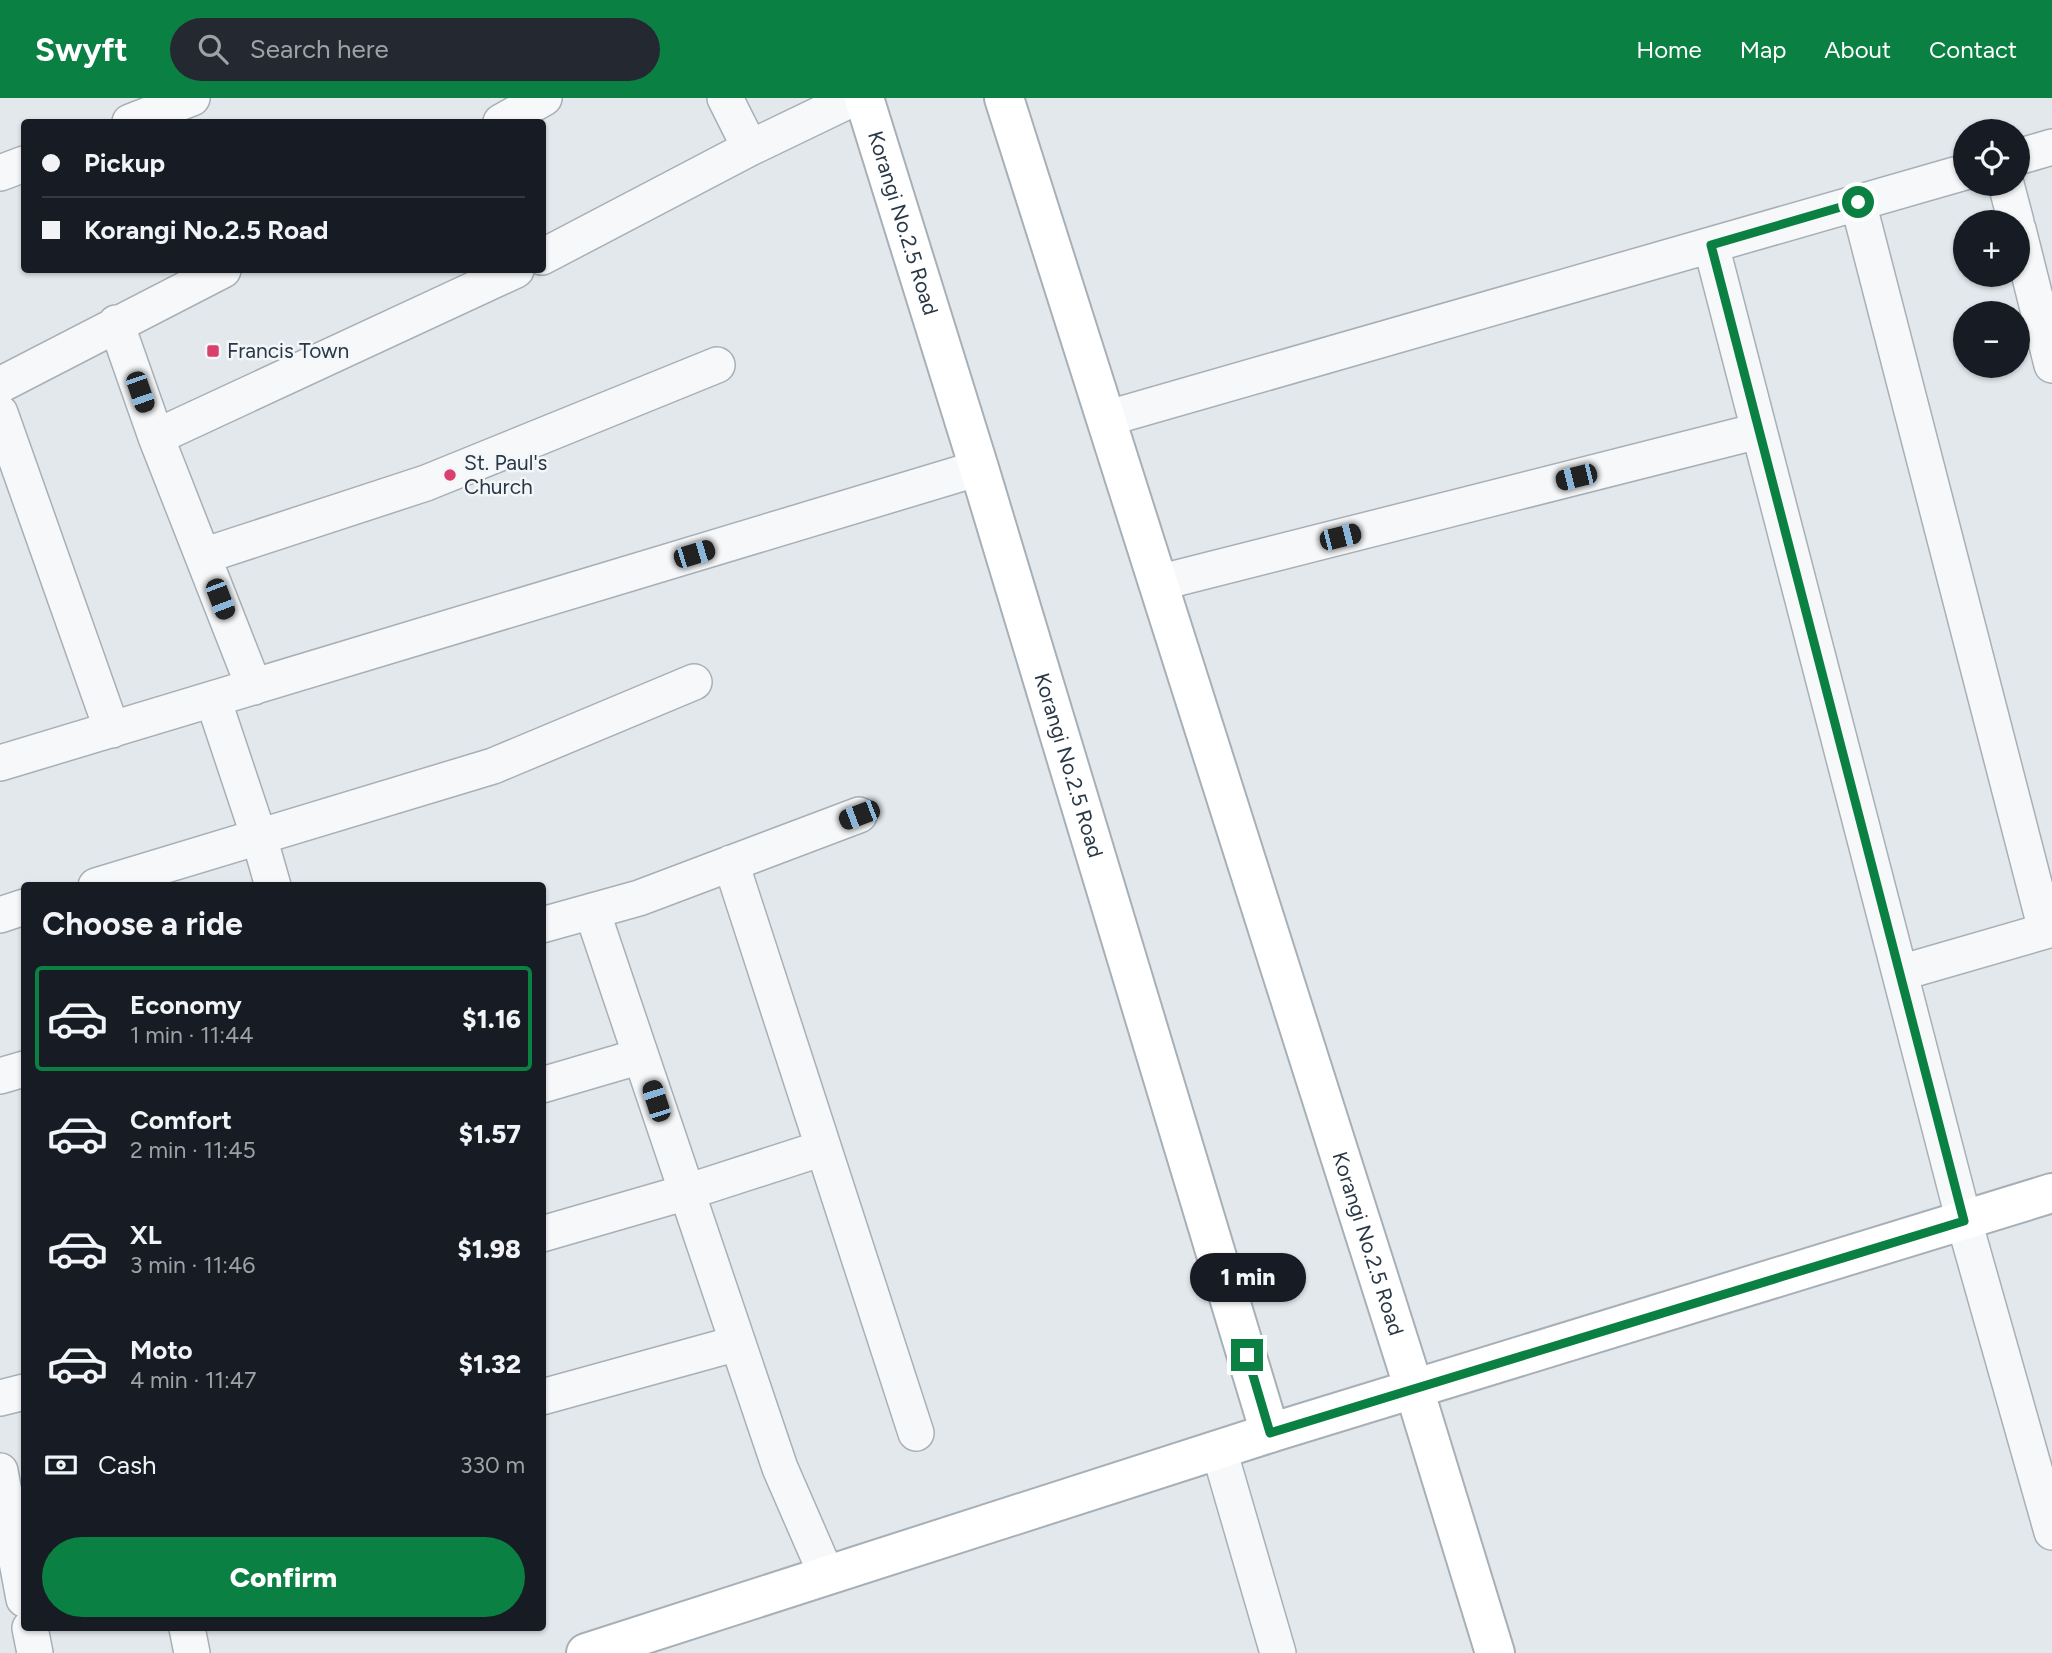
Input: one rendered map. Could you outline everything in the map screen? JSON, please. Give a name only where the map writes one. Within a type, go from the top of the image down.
[{"type":"street","points":[[138,119],[192,98]]},
{"type":"street","points":[[507,119],[544,98]]},
{"type":"street","points":[[725,98],[750,148]]},
{"type":"street","points":[[546,255],[750,148],[854,98]]},
{"type":"street","name":"Korangi No.2.5 Road","points":[[864,98],[979,468],[1270,1433]]},
{"type":"street","name":"Korangi No.2.5 Road","points":[[1004,98],[1414,1389],[1494,1653]]},
{"type":"street","points":[[2030,153],[2052,147]]},
{"type":"street","points":[[0,173],[21,165]]},
{"type":"street","points":[[1105,419],[1953,175]]},
{"type":"street","points":[[1858,202],[2049,930],[1900,973]]},
{"type":"street","points":[[1711,245],[1964,1221],[2052,1532]]},
{"type":"street","points":[[0,385],[217,273]]},
{"type":"street","points":[[156,437],[510,273]]},
{"type":"street","points":[[2030,277],[2052,365]]},
{"type":"street","points":[[116,323],[156,437],[254,687]]},
{"type":"street","points":[[202,556],[426,483],[717,365]]},
{"type":"street","points":[[0,413],[112,730]]},
{"type":"street","points":[[1158,583],[1758,431]]},
{"type":"street","points":[[0,763],[979,468]]},
{"type":"street","points":[[109,882],[493,766],[694,682]]},
{"type":"street","points":[[213,699],[259,837],[271,882]]},
{"type":"street","points":[[546,924],[639,898],[859,815]]},
{"type":"street","points":[[731,863],[916,1433]]},
{"type":"street","points":[[0,915],[21,908]]},
{"type":"street","points":[[592,911],[780,1468],[827,1576]]},
{"type":"street","points":[[546,1084],[641,1056]]},
{"type":"street","points":[[0,1076],[21,1070]]},
{"type":"street","points":[[546,1233],[823,1149]]},
{"type":"street","points":[[586,1653],[1270,1433],[2052,1193]]},
{"type":"street","points":[[546,1397],[738,1343]]},
{"type":"street","points":[[0,1398],[21,1393]]},
{"type":"street","points":[[1219,1450],[1278,1653]]},
{"type":"street","points":[[0,1471],[21,1583]]},
{"type":"street","points":[[31,1631],[35,1653]]},
{"type":"street","points":[[188,1631],[192,1653]]},
{"type":"place","name":"Francis Town","points":[[213,351]]},
{"type":"place","name":"St. Paul's Church","points":[[450,475]]},
{"type":"route","points":[[1247,1355],[1270,1433],[1964,1221],[1711,245],[1858,202]]}]
